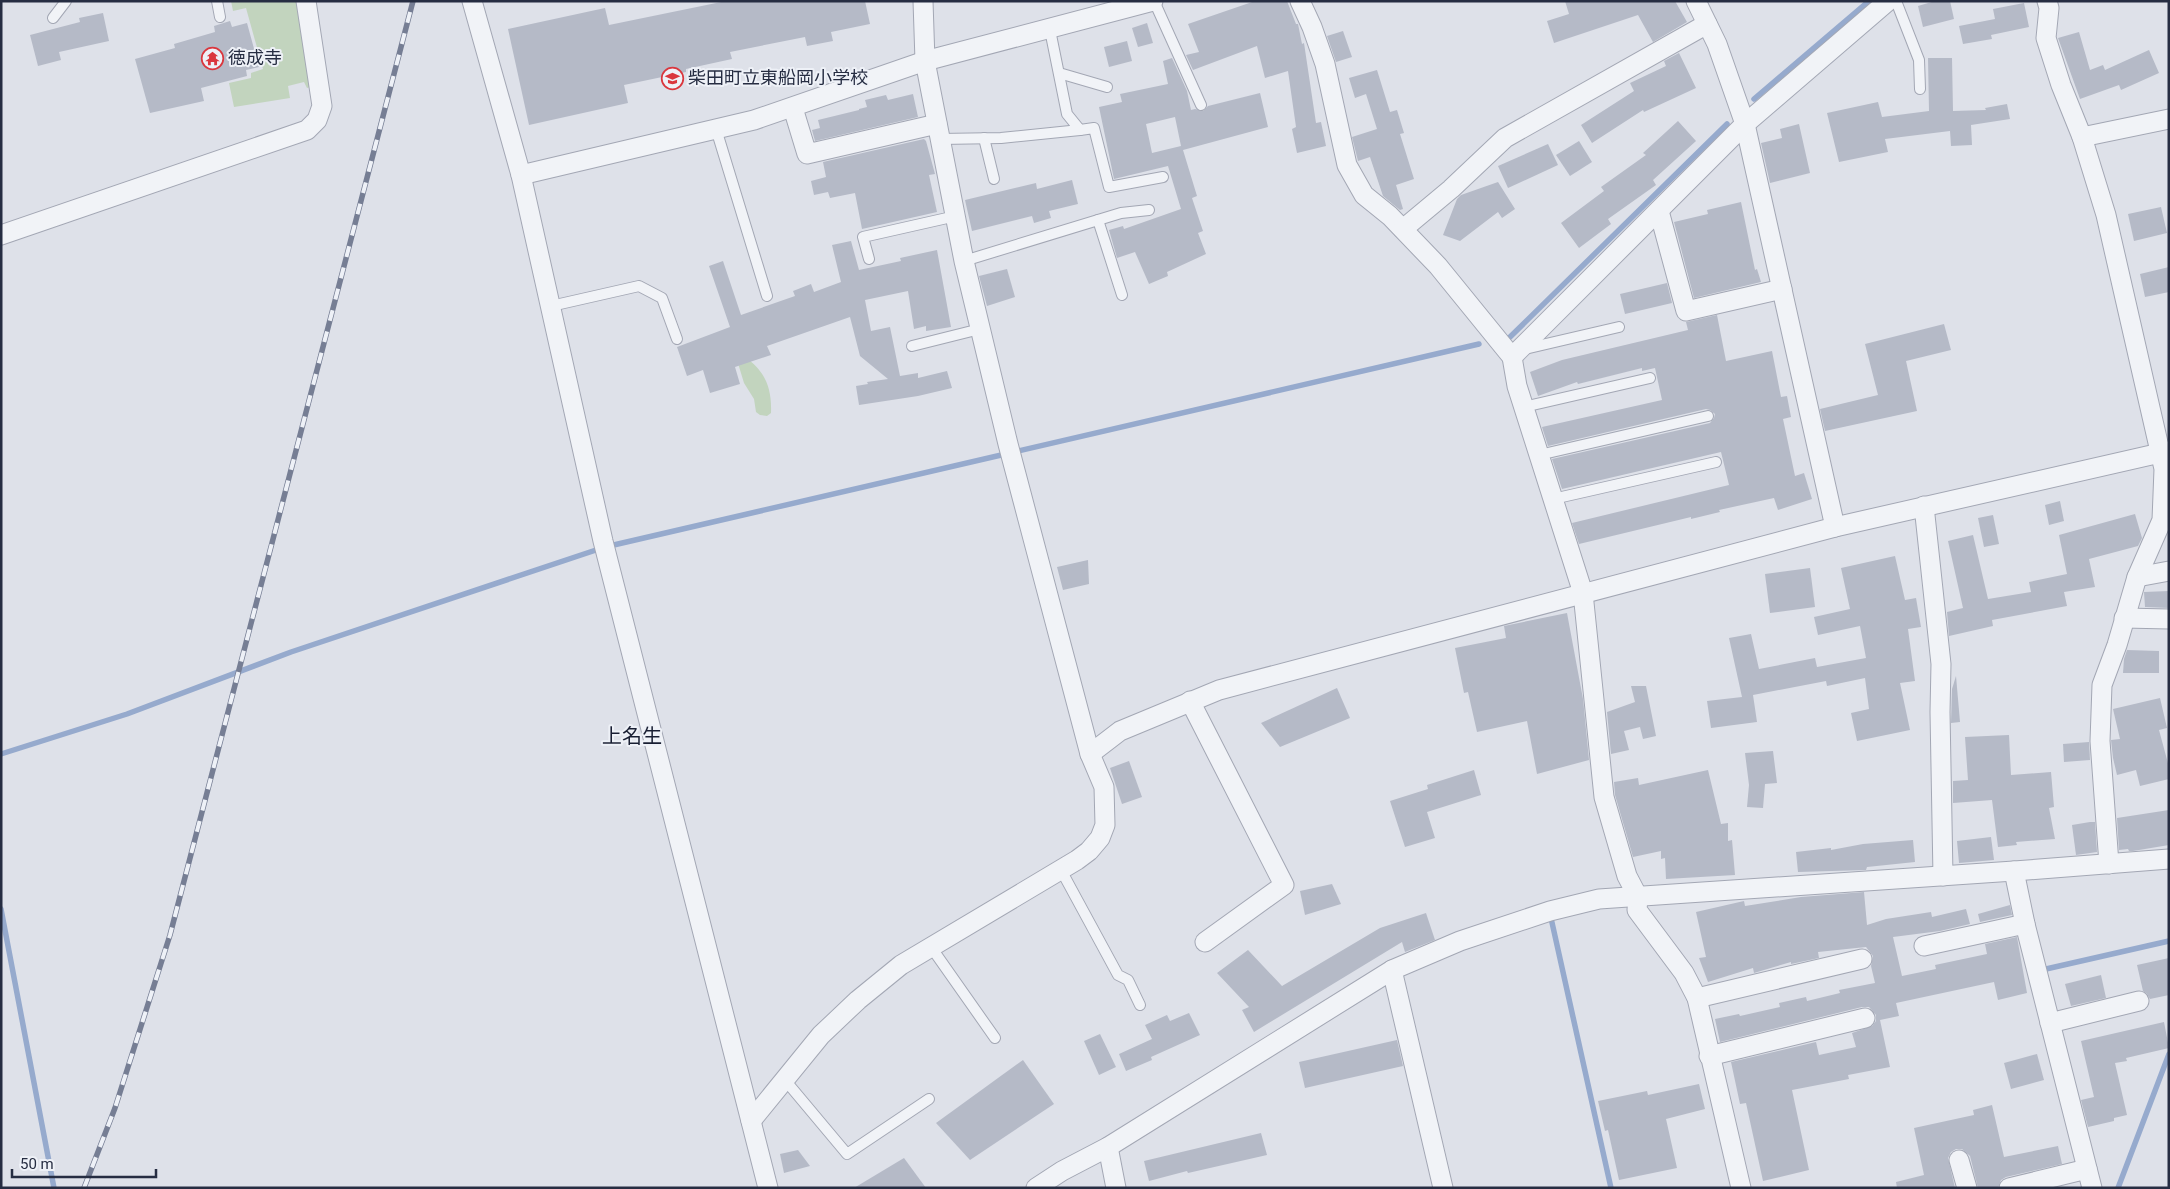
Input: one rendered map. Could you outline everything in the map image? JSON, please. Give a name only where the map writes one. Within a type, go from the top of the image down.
[{"type":"street","points":[[1,235],[306,130],[317,120],[322,106],[306,1]]},
{"type":"street","points":[[472,1],[521,175],[606,549],[768,1188]]},
{"type":"street","points":[[751,1121],[821,1035],[858,1000],[901,965],[1061,870],[1089,851],[1100,838],[1105,825],[1104,787],[1090,754],[1010,451],[964,260],[925,61],[923,1]]},
{"type":"street","points":[[521,175],[716,129],[793,108],[925,61],[1050,30],[1153,1]]},
{"type":"street","points":[[1300,1],[1312,27],[1325,64],[1347,165],[1364,195],[1403,230],[1438,266],[1515,354],[1524,407],[1583,593],[1604,797],[1627,876],[1638,897],[1637,910],[1684,973],[1697,998],[1741,1188]]},
{"type":"street","points":[[1696,1],[1717,44],[1745,124],[1835,527]]},
{"type":"street","points":[[1515,354],[1745,124],[1888,1]]},
{"type":"street","points":[[2047,1],[2049,8],[2046,38],[2061,85],[2082,137],[2106,215],[2164,452],[2166,501],[2162,520],[2162,537],[2137,577],[2117,645],[2102,684],[2100,741],[2110,864]]},
{"type":"street","points":[[1403,230],[1451,189],[1505,138],[1707,24]]},
{"type":"street","points":[[793,108],[807,154],[939,132]]},
{"type":"street","points":[[2082,137],[2169,119]]},
{"type":"street","points":[[1659,211],[1686,311],[1782,290]]},
{"type":"street","points":[[1090,754],[1120,731],[1219,690],[1835,527],[2164,452]]},
{"type":"street","points":[[1924,506],[1941,664],[1943,876]]},
{"type":"street","points":[[2137,577],[2169,571]]},
{"type":"street","points":[[2124,618],[2169,619]]},
{"type":"street","points":[[1190,701],[1284,885],[1205,942]]},
{"type":"street","points":[[1036,1188],[1062,1171],[1108,1147],[1392,970],[1460,941],[1550,911],[1599,899],[2169,859]]},
{"type":"street","points":[[2014,871],[2025,924],[2092,1188]]},
{"type":"street","points":[[1924,946],[2025,924]]},
{"type":"street","points":[[1697,998],[1862,958]]},
{"type":"street","points":[[1392,970],[1443,1188]]},
{"type":"street","points":[[2050,1023],[2139,1001]]},
{"type":"street","points":[[1709,1056],[1865,1018]]},
{"type":"street","points":[[1108,1147],[1116,1188]]},
{"type":"street","points":[[1959,1160],[1968,1188]]},
{"type":"street","points":[[2009,1188],[2087,1169]]},
{"type":"lane","points":[[52,18],[66,1]]},
{"type":"lane","points":[[217,1],[220,18]]},
{"type":"lane","points":[[1153,1],[1202,105]]},
{"type":"lane","points":[[1896,1],[1919,60],[1920,89]]},
{"type":"lane","points":[[1050,30],[1067,114],[1080,130]]},
{"type":"lane","points":[[1059,73],[1107,87]]},
{"type":"lane","points":[[939,132],[984,138],[1094,128],[1109,187],[1163,177]]},
{"type":"lane","points":[[716,129],[767,296]]},
{"type":"lane","points":[[984,138],[994,179]]},
{"type":"lane","points":[[964,260],[1121,213],[1149,210]]},
{"type":"lane","points":[[869,259],[863,237],[956,216]]},
{"type":"lane","points":[[1098,220],[1122,295]]},
{"type":"lane","points":[[550,306],[639,286],[662,298],[676,339]]},
{"type":"lane","points":[[1515,354],[1618,326]]},
{"type":"lane","points":[[912,346],[980,329]]},
{"type":"lane","points":[[1524,407],[1650,378]]},
{"type":"lane","points":[[1540,455],[1708,416]]},
{"type":"lane","points":[[1553,499],[1716,462]]},
{"type":"lane","points":[[1061,870],[1118,975],[1128,980],[1140,1005]]},
{"type":"lane","points":[[931,947],[995,1038]]},
{"type":"lane","points":[[785,1080],[847,1154],[929,1099]]},
{"type":"green space","points":[[231,1],[301,1],[314,86],[307,88],[304,82],[288,86],[290,98],[234,107],[229,83],[251,78],[251,73],[263,69],[246,8],[233,11]]},
{"type":"green space","points":[[745,357],[758,368],[766,381],[771,404],[771,413],[767,416],[756,412],[754,399],[744,383],[737,360]]},
{"type":"building","points":[[726,1],[865,1],[870,24],[831,32],[833,41],[807,46],[805,37],[730,52],[732,59],[686,69],[686,72],[624,85],[628,103],[529,125],[508,29],[605,8],[609,25]]},
{"type":"building","points":[[1255,1],[1287,1],[1296,24],[1298,24],[1302,44],[1304,43],[1316,123],[1321,122],[1326,146],[1297,153],[1292,129],[1296,127],[1288,71],[1265,78],[1257,46],[1193,70],[1186,55],[1199,52],[1188,24]]},
{"type":"building","points":[[1565,1],[1675,1],[1687,22],[1653,42],[1638,15],[1554,43],[1547,21],[1569,14]]},
{"type":"building","points":[[1935,1],[1950,1],[1954,19],[1923,27],[1918,6]]},
{"type":"building","points":[[2024,3],[2029,27],[1991,35],[1992,39],[1963,44],[1959,26],[1995,19],[1993,9]]},
{"type":"building","points":[[103,13],[109,41],[59,52],[61,60],[38,66],[30,35],[80,22],[79,18]]},
{"type":"building","points":[[230,21],[232,27],[247,23],[259,67],[246,70],[247,76],[201,88],[204,101],[150,113],[135,59],[175,48],[174,44],[215,32],[214,26]]},
{"type":"building","points":[[1147,23],[1153,43],[1138,47],[1132,28]]},
{"type":"building","points":[[1343,31],[1352,57],[1336,62],[1327,36]]},
{"type":"building","points":[[2079,32],[2090,70],[2103,65],[2105,70],[2149,50],[2159,73],[2121,90],[2119,85],[2080,99],[2058,38]]},
{"type":"building","points":[[1127,41],[1132,61],[1109,67],[1104,47]]},
{"type":"building","points":[[1679,53],[1696,88],[1644,112],[1643,110],[1592,143],[1581,125],[1634,91],[1630,83],[1666,66],[1664,61]]},
{"type":"building","points":[[1172,58],[1187,91],[1191,110],[1203,111],[1208,106],[1260,93],[1268,127],[1183,150],[1197,196],[1192,198],[1203,231],[1198,233],[1206,254],[1167,272],[1168,276],[1149,284],[1135,252],[1117,258],[1109,230],[1123,226],[1124,229],[1181,209],[1168,166],[1114,179],[1099,107],[1122,102],[1120,94],[1168,84],[1163,61]],"holes":[[[1175,117],[1181,146],[1152,153],[1146,124]]]},
{"type":"building","points":[[1928,58],[1952,58],[1953,111],[1986,110],[1985,108],[2007,104],[2010,119],[1971,125],[1972,145],[1951,146],[1950,131],[1885,139],[1888,152],[1839,162],[1827,113],[1878,102],[1882,117],[1929,111]]},
{"type":"building","points":[[1377,70],[1390,112],[1397,110],[1404,133],[1400,134],[1414,179],[1396,185],[1403,209],[1400,210],[1383,196],[1370,157],[1358,161],[1352,137],[1377,129],[1366,94],[1355,98],[1349,78]]},
{"type":"building","points":[[913,94],[918,117],[815,141],[812,130],[820,128],[818,120],[867,107],[865,100],[886,95],[888,100]]},
{"type":"building","points":[[1678,121],[1696,141],[1653,180],[1656,185],[1608,219],[1611,224],[1579,248],[1561,223],[1604,191],[1601,187],[1646,155],[1643,153]]},
{"type":"building","points":[[1799,124],[1810,173],[1770,183],[1761,143],[1782,138],[1780,129]]},
{"type":"building","points":[[924,139],[935,174],[929,175],[937,212],[862,229],[855,193],[830,198],[828,192],[814,195],[811,181],[826,177],[823,162]]},
{"type":"building","points":[[1579,141],[1592,162],[1570,176],[1556,155]]},
{"type":"building","points":[[1548,144],[1558,165],[1508,188],[1498,166]]},
{"type":"building","points":[[1072,180],[1078,204],[1049,211],[1051,218],[1034,223],[1032,216],[972,231],[965,200],[1036,183],[1037,189]]},
{"type":"building","points":[[1498,182],[1515,209],[1502,218],[1498,212],[1460,241],[1443,235],[1457,199],[1461,195]]},
{"type":"building","points":[[1741,202],[1755,270],[1757,269],[1761,282],[1694,298],[1674,222],[1708,214],[1707,210]]},
{"type":"building","points":[[2161,207],[2167,233],[2134,241],[2128,214]]},
{"type":"building","points":[[851,241],[859,270],[901,261],[900,258],[937,250],[951,327],[926,331],[926,326],[914,329],[908,291],[865,300],[871,331],[890,327],[900,376],[918,373],[918,378],[947,371],[952,388],[918,396],[859,405],[856,386],[868,384],[867,382],[888,379],[860,356],[850,317],[767,346],[771,355],[735,367],[740,384],[710,393],[703,370],[687,376],[677,347],[730,327],[709,266],[723,261],[741,315],[795,296],[793,291],[811,284],[814,292],[841,282],[832,245]]},
{"type":"building","points":[[2169,267],[2169,292],[2145,297],[2140,274]]},
{"type":"building","points":[[1007,269],[1015,297],[987,306],[979,276]]},
{"type":"building","points":[[1667,283],[1672,303],[1625,314],[1620,294]]},
{"type":"building","points":[[1717,315],[1726,361],[1772,351],[1781,397],[1787,396],[1791,417],[1783,419],[1795,476],[1804,473],[1812,499],[1778,510],[1774,498],[1579,544],[1572,523],[1729,485],[1721,452],[1562,489],[1552,459],[1710,423],[1715,414],[1706,409],[1548,446],[1542,427],[1662,400],[1655,368],[1642,371],[1642,368],[1578,384],[1577,382],[1538,396],[1530,372],[1562,360],[1688,330],[1686,322]]},
{"type":"building","points":[[1944,324],[1951,350],[1906,361],[1917,411],[1825,431],[1820,409],[1878,395],[1865,344]]},
{"type":"building","points":[[2060,501],[2064,521],[2049,525],[2045,505]]},
{"type":"building","points":[[2135,514],[2142,538],[2138,546],[2089,559],[2095,587],[2064,592],[2067,606],[1992,620],[1993,626],[1949,636],[1947,612],[1963,608],[1948,541],[1973,535],[1988,599],[2031,592],[2029,582],[2067,574],[2059,535]]},
{"type":"building","points":[[1993,515],[1999,544],[1984,547],[1978,518]]},
{"type":"building","points":[[1895,556],[1905,600],[1916,598],[1921,627],[1908,629],[1915,681],[1900,683],[1910,730],[1857,741],[1851,713],[1869,709],[1865,678],[1827,686],[1826,681],[1753,695],[1757,722],[1711,728],[1707,701],[1742,697],[1729,638],[1751,634],[1759,669],[1815,658],[1817,667],[1866,658],[1860,626],[1818,635],[1814,617],[1850,609],[1841,568]]},
{"type":"building","points":[[1088,560],[1089,584],[1063,590],[1057,567]]},
{"type":"building","points":[[1810,568],[1815,607],[1770,613],[1765,574]]},
{"type":"building","points":[[2169,591],[2169,608],[2145,607],[2144,592]]},
{"type":"building","points":[[1567,613],[1583,699],[1589,760],[1537,774],[1527,721],[1477,732],[1468,692],[1464,693],[1455,648],[1506,638],[1504,626]]},
{"type":"building","points":[[2127,650],[2159,651],[2159,673],[2123,673]]},
{"type":"building","points":[[1956,676],[1960,722],[1951,723],[1952,689]]},
{"type":"building","points":[[1631,686],[1646,686],[1656,736],[1643,739],[1640,727],[1624,731],[1629,750],[1611,754],[1607,712],[1635,702]]},
{"type":"building","points":[[1337,688],[1350,718],[1280,747],[1261,723]]},
{"type":"building","points":[[2160,698],[2167,728],[2159,730],[2169,767],[2169,779],[2140,786],[2136,770],[2117,775],[2111,740],[2120,739],[2113,709]]},
{"type":"building","points":[[2009,735],[2011,775],[2051,772],[2054,807],[2049,808],[2055,839],[2016,842],[2017,845],[1998,847],[1992,800],[1953,803],[1953,781],[1968,780],[1965,737]]},
{"type":"building","points":[[2089,742],[2090,760],[2064,762],[2063,744]]},
{"type":"building","points":[[1773,751],[1777,783],[1765,784],[1763,808],[1747,807],[1749,785],[1745,753]]},
{"type":"building","points":[[1129,761],[1142,797],[1122,804],[1110,768]]},
{"type":"building","points":[[1474,770],[1481,795],[1427,812],[1435,838],[1405,847],[1390,801],[1428,789],[1427,785]]},
{"type":"building","points":[[1708,770],[1721,824],[1728,823],[1728,841],[1732,840],[1735,875],[1666,879],[1665,858],[1661,859],[1661,851],[1633,857],[1615,795],[1614,782],[1638,778],[1639,785]]},
{"type":"building","points":[[2169,810],[2169,845],[2133,851],[2128,849],[2119,850],[2117,818]]},
{"type":"building","points":[[2095,822],[2097,852],[2076,855],[2072,825]]},
{"type":"building","points":[[1991,837],[1994,860],[1959,863],[1957,841]]},
{"type":"building","points":[[1913,840],[1915,862],[1867,867],[1866,870],[1798,872],[1796,852],[1831,848],[1831,850],[1863,844]]},
{"type":"building","points":[[1332,884],[1341,904],[1305,915],[1300,891]]},
{"type":"building","points":[[1864,892],[1867,925],[1886,919],[1931,912],[1932,917],[1966,909],[1970,924],[1940,931],[1893,937],[1902,976],[1936,969],[1935,965],[1987,954],[1985,944],[2017,937],[2027,993],[1998,1000],[1994,982],[1896,1003],[1899,1016],[1880,1020],[1890,1067],[1848,1075],[1849,1079],[1792,1090],[1809,1170],[1763,1181],[1746,1103],[1740,1104],[1731,1062],[1816,1042],[1819,1055],[1856,1047],[1852,1033],[1872,1026],[1876,1021],[1876,1015],[1869,1007],[1862,1007],[1720,1042],[1715,1019],[1739,1014],[1740,1016],[1780,1007],[1779,1003],[1806,997],[1807,1001],[1840,993],[1839,990],[1875,983],[1871,966],[1873,956],[1866,947],[1818,952],[1819,958],[1791,964],[1791,962],[1754,973],[1753,968],[1708,982],[1699,958],[1706,957],[1696,912],[1744,901],[1745,906],[1801,897]]},
{"type":"building","points":[[2010,905],[2012,915],[1980,922],[1978,914]]},
{"type":"building","points":[[1426,913],[1435,940],[1405,952],[1402,942],[1254,1032],[1242,1010],[1249,1007],[1217,973],[1248,950],[1282,986],[1380,928]]},
{"type":"building","points":[[2169,958],[2169,995],[2150,999],[2143,991],[2137,965]]},
{"type":"building","points":[[2101,975],[2106,998],[2071,1006],[2065,984]]},
{"type":"building","points":[[1189,1013],[1200,1035],[1151,1057],[1152,1060],[1126,1071],[1119,1054],[1152,1039],[1145,1025],[1167,1015],[1170,1021]]},
{"type":"building","points":[[2164,1022],[2169,1048],[2126,1058],[2127,1061],[2115,1063],[2127,1115],[2114,1118],[2114,1121],[2088,1127],[2081,1100],[2094,1097],[2081,1041]]},
{"type":"building","points":[[1100,1034],[1116,1067],[1099,1075],[1084,1041]]},
{"type":"building","points":[[1397,1040],[1403,1066],[1305,1088],[1299,1062]]},
{"type":"building","points":[[2037,1054],[2044,1080],[2011,1089],[2004,1063]]},
{"type":"building","points":[[1023,1060],[1054,1104],[970,1160],[936,1123]]},
{"type":"building","points":[[1699,1084],[1705,1109],[1666,1119],[1677,1168],[1619,1180],[1608,1130],[1605,1131],[1598,1101],[1647,1091],[1648,1095]]},
{"type":"building","points":[[1992,1105],[2004,1157],[2058,1146],[2062,1164],[2006,1177],[2001,1180],[1998,1188],[1978,1188],[1970,1156],[1962,1149],[1956,1149],[1951,1152],[1948,1158],[1955,1188],[1897,1188],[1896,1182],[1924,1175],[1914,1128],[1974,1115],[1973,1110]]},
{"type":"building","points":[[1261,1133],[1267,1155],[1188,1173],[1187,1171],[1149,1181],[1144,1161]]},
{"type":"building","points":[[798,1150],[810,1166],[784,1173],[780,1154]]},
{"type":"building","points":[[904,1158],[926,1188],[854,1188]]},
{"type":"waterway","points":[[1754,99],[1869,1]]},
{"type":"waterway","points":[[1510,337],[1727,124]]},
{"type":"waterway","points":[[1,754],[127,714],[291,652],[605,547],[1479,344]]},
{"type":"waterway","points":[[1,909],[54,1188]]},
{"type":"waterway","points":[[1551,918],[1611,1188]]},
{"type":"waterway","points":[[2046,969],[2169,941]]},
{"type":"waterway","points":[[2118,1188],[2169,1054]]},
{"type":"railway","points":[[84,1188],[115,1108],[170,935],[413,1]]},
{"type":"place","name":"徳成寺","points":[[212,58]]},
{"type":"place","name":"柴田町立東船岡小学校","points":[[672,78]]},
{"type":"district","name":"上名生","points":[[632,736]]}]
